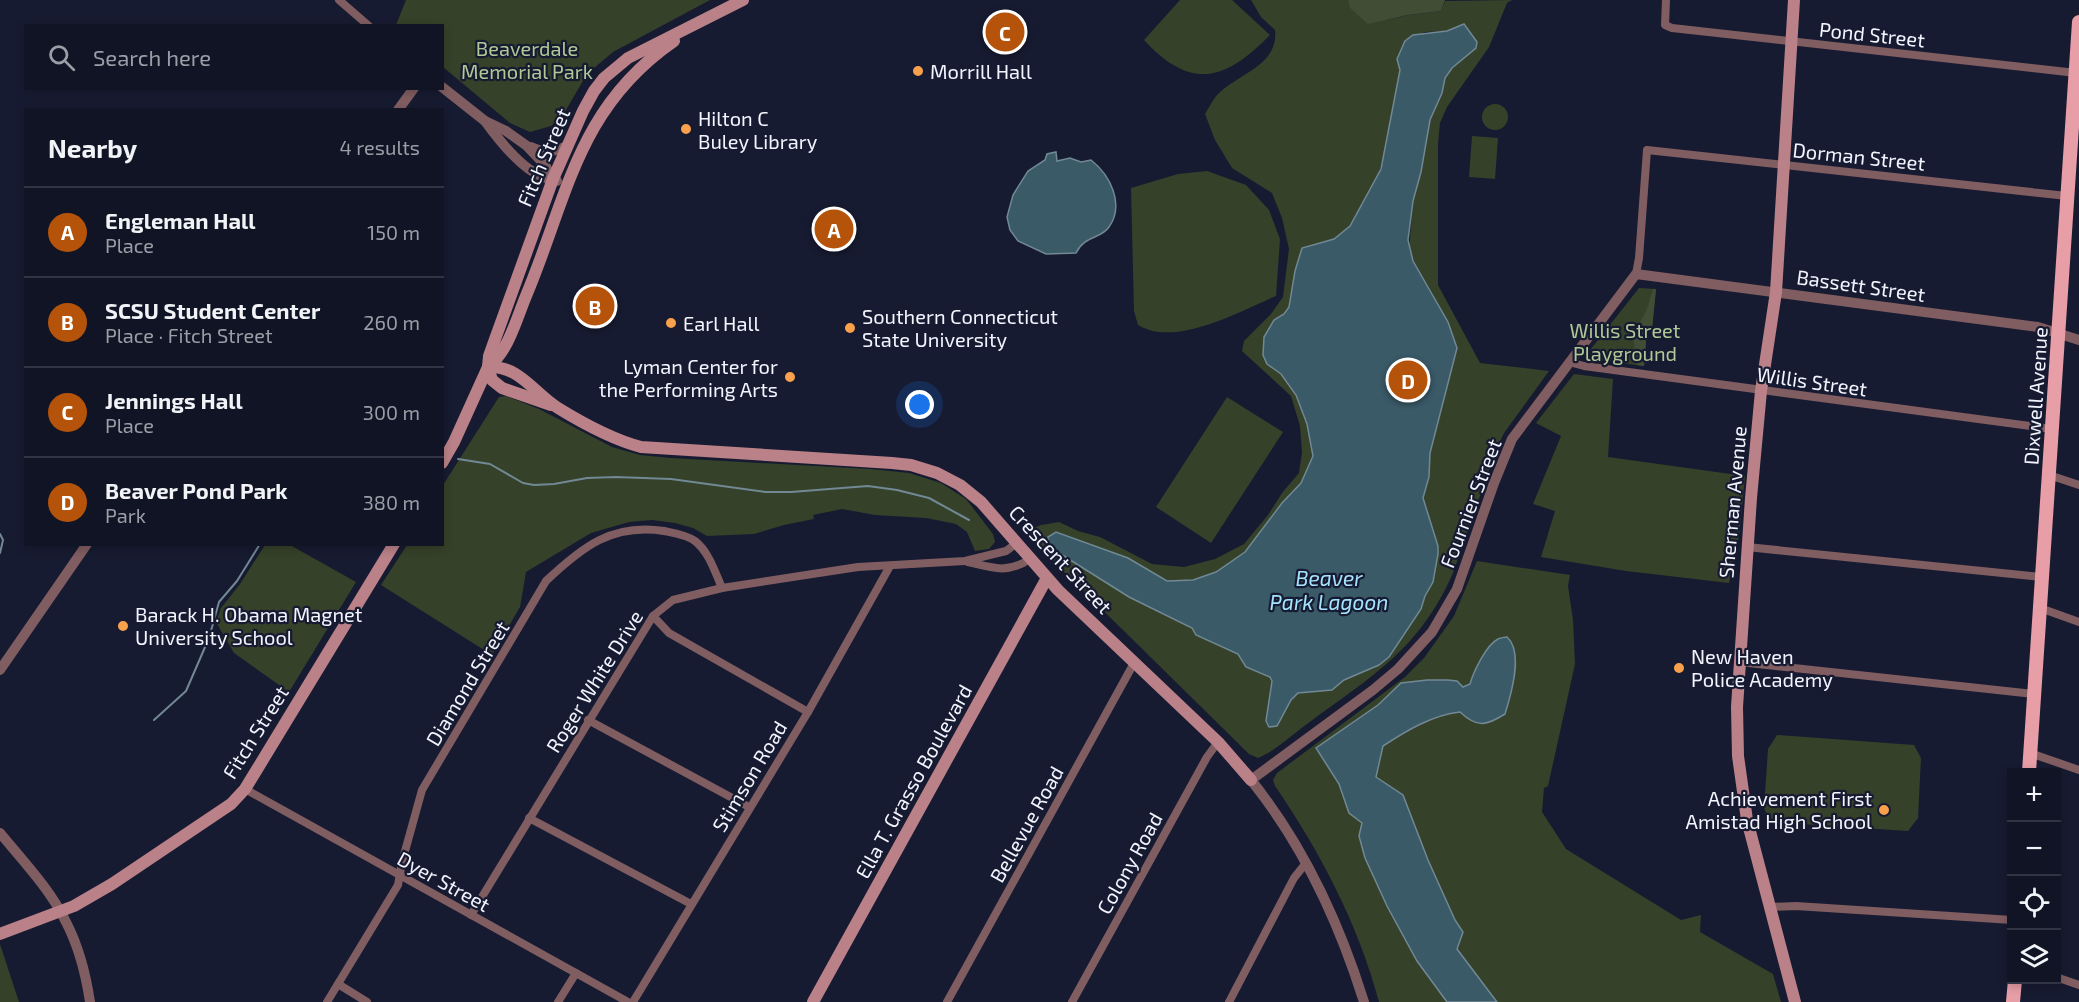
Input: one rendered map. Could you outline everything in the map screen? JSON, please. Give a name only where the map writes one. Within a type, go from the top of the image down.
[{"type":"main road","name":"Fitch Street","points":[[444,460],[488,367],[489,356],[553,179],[582,111],[594,91],[616,66],[743,0]]},
{"type":"main road","name":"Sherman Avenue","points":[[1794,0],[1776,292],[1761,391],[1738,662],[1737,707],[1741,780],[1749,830],[1795,1002]]},
{"type":"main road","name":"Fitch Street","points":[[488,367],[500,357],[510,335],[567,184],[587,138],[614,96],[663,48],[706,18]]},
{"type":"main road","name":"Dixwell Avenue","points":[[2029,768],[2079,22]]},
{"type":"main road","name":"Crescent Street","points":[[555,406],[502,388],[492,380],[488,367],[499,366],[510,369],[555,406],[607,436],[641,447],[892,463],[924,468],[945,477],[971,493],[993,514],[1047,578],[1218,742],[1251,780]]},
{"type":"main road","name":"Fitch Street","points":[[0,934],[84,901],[135,870],[218,813],[245,789],[393,546]]},
{"type":"main road","name":"Ella T. Grasso Boulevard","points":[[813,1002],[1047,578]]},
{"type":"main road","points":[[2013,1002],[2015,984]]},
{"type":"street","points":[[339,0],[367,24]]},
{"type":"street","name":"Pond Street","points":[[1666,0],[1665,25],[1672,28],[2076,73]]},
{"type":"street","points":[[444,89],[485,121],[506,130],[527,146],[545,165],[553,179]]},
{"type":"street","points":[[399,108],[413,90]]},
{"type":"street","points":[[485,121],[498,140],[528,167],[543,177],[567,184]]},
{"type":"street","points":[[527,146],[543,152],[559,150],[567,146]]},
{"type":"street","name":"Dorman Street","points":[[1647,150],[2067,196]]},
{"type":"street","name":"Fournier Street","points":[[1251,780],[1373,690],[1398,669],[1432,632],[1457,590],[1509,446],[1518,429],[1636,274],[1647,150]]},
{"type":"street","name":"Bassett Street","points":[[1636,274],[2038,327],[2079,340]]},
{"type":"street","name":"Willis Street","points":[[1569,362],[1761,391],[2052,429]]},
{"type":"street","points":[[2049,475],[2079,485]]},
{"type":"street","name":"Diamond Street","points":[[327,1002],[398,885],[422,790],[546,581],[573,555],[592,543],[632,530],[654,530],[676,533],[694,540],[706,554],[722,588]]},
{"type":"street","name":"Roger White Drive","points":[[471,915],[653,616],[673,600],[722,588],[858,567],[965,561],[1006,551],[1017,543]]},
{"type":"street","points":[[0,670],[86,546]]},
{"type":"street","points":[[1747,546],[2042,577]]},
{"type":"street","name":"Roger White Drive","points":[[965,561],[1005,569],[1019,566],[1030,559]]},
{"type":"street","name":"Stimson Road","points":[[633,1002],[808,712],[891,566]]},
{"type":"street","points":[[2040,608],[2079,622]]},
{"type":"street","points":[[653,616],[669,633],[808,712]]},
{"type":"street","points":[[1738,662],[2034,694]]},
{"type":"street","name":"Bellevue Road","points":[[947,1002],[1134,663]]},
{"type":"street","points":[[588,720],[750,807]]},
{"type":"street","name":"Colony Road","points":[[1072,1002],[1207,757],[1218,742]]},
{"type":"street","points":[[2030,753],[2079,770]]},
{"type":"street","name":"Crescent Street","points":[[1251,780],[1306,863],[1330,909],[1364,1002]]},
{"type":"street","name":"Dyer Street","points":[[245,789],[628,1002]]},
{"type":"street","points":[[529,818],[691,904]]},
{"type":"street","points":[[0,833],[67,923],[81,960],[90,1002]]},
{"type":"street","points":[[1229,1002],[1294,878],[1306,863]]},
{"type":"street","points":[[1770,907],[1796,906],[2007,920]]},
{"type":"street","points":[[558,1002],[576,973]]},
{"type":"street","points":[[2061,979],[2079,985]]},
{"type":"street","points":[[338,984],[367,1002]]},
{"type":"green space","name":"Beaverdale Memorial Park","points":[[406,0],[710,0],[613,52],[587,74],[563,115],[551,126],[530,132],[510,123],[444,68],[444,24],[396,24]]},
{"type":"green space","points":[[1180,0],[1232,0],[1270,35],[1254,51],[1223,70],[1208,74],[1193,73],[1177,67],[1144,40]]},
{"type":"green space","points":[[1251,0],[1381,0],[1386,20],[1441,11],[1445,1],[1512,0],[1507,3],[1489,47],[1447,107],[1440,123],[1438,285],[1480,363],[1549,371],[1504,433],[1453,573],[1426,621],[1410,641],[1375,674],[1279,746],[1258,758],[1249,754],[1061,569],[1027,531],[1041,525],[1059,522],[1078,531],[1100,537],[1152,564],[1184,567],[1215,559],[1244,544],[1299,473],[1302,452],[1300,426],[1291,396],[1242,351],[1244,341],[1271,314],[1283,297],[1289,249],[1282,218],[1272,193],[1232,168],[1215,140],[1205,114],[1218,94],[1256,67],[1271,52],[1275,42],[1275,30],[1261,17]],"holes":[[[1464,24],[1477,42],[1445,78],[1442,93],[1430,120],[1421,172],[1413,201],[1409,250],[1434,296],[1353,347],[1379,173],[1400,70],[1397,59],[1405,41],[1425,32],[1447,31]]]},
{"type":"green space","points":[[1348,0],[1445,0],[1441,11],[1408,15],[1368,24],[1350,8]]},
{"type":"green space","points":[[1495,104],[1504,108],[1508,117],[1504,126],[1495,130],[1486,126],[1482,117],[1486,108]]},
{"type":"green space","points":[[1472,136],[1498,138],[1495,179],[1469,177]]},
{"type":"green space","points":[[1207,171],[1246,185],[1269,210],[1280,239],[1276,296],[1207,325],[1170,332],[1153,331],[1138,325],[1134,311],[1131,188],[1178,174]]},
{"type":"green space","name":"Willis Street Playground","points":[[1639,288],[1656,289],[1652,329],[1647,329],[1644,366],[1590,359],[1587,354]]},
{"type":"green space","points":[[1653,289],[1656,289],[1652,329],[1647,329],[1644,366],[1637,365],[1633,336],[1647,309]]},
{"type":"green space","points":[[1574,374],[1613,379],[1608,457],[1745,476],[1739,536],[1729,583],[1626,571],[1541,557],[1555,511],[1533,504],[1561,436],[1536,423]]},
{"type":"green space","points":[[506,396],[539,409],[612,447],[640,455],[909,473],[941,483],[966,499],[993,534],[995,542],[989,549],[975,551],[967,532],[956,524],[926,518],[875,515],[842,509],[813,515],[814,519],[754,534],[707,536],[693,528],[675,523],[652,520],[629,522],[591,533],[526,572],[520,607],[492,655],[381,585],[406,546],[444,546],[444,483],[499,397]]},
{"type":"green space","points":[[1227,397],[1283,432],[1211,543],[1156,507]]},
{"type":"green space","points":[[264,546],[292,546],[356,582],[289,692],[234,653],[216,622],[221,608],[240,584]]},
{"type":"green space","points":[[1477,561],[1570,575],[1568,586],[1573,620],[1575,664],[1548,786],[1544,788],[1542,812],[1566,849],[1681,920],[1701,915],[1700,932],[1773,974],[1781,1002],[1379,1002],[1349,917],[1323,863],[1273,780],[1277,773],[1405,677],[1424,658],[1454,616]]},
{"type":"green space","points":[[1777,735],[1914,745],[1921,758],[1918,818],[1908,831],[1771,822],[1764,808],[1768,749]]},
{"type":"green space","points":[[0,944],[19,1002],[0,1002]]},
{"type":"water","name":"Beaver Park Lagoon","points":[[1464,24],[1477,42],[1476,48],[1452,68],[1445,78],[1442,93],[1430,120],[1421,172],[1413,201],[1408,240],[1413,261],[1448,322],[1457,348],[1430,453],[1429,477],[1423,498],[1438,546],[1433,582],[1421,609],[1389,657],[1379,665],[1344,680],[1332,690],[1298,693],[1291,700],[1277,726],[1269,727],[1266,721],[1272,681],[1270,677],[1246,667],[1238,654],[1196,635],[1192,628],[1129,597],[1048,546],[1048,537],[1056,532],[1128,558],[1167,581],[1193,580],[1216,572],[1245,552],[1282,503],[1301,483],[1313,456],[1307,424],[1296,395],[1281,374],[1267,364],[1263,355],[1264,337],[1274,320],[1284,314],[1289,307],[1295,271],[1302,248],[1334,239],[1350,226],[1381,169],[1400,70],[1397,59],[1405,41],[1413,35],[1447,31]]},
{"type":"water","points":[[1056,152],[1057,161],[1070,158],[1081,162],[1091,160],[1109,182],[1115,200],[1114,218],[1109,227],[1102,234],[1084,243],[1076,253],[1046,254],[1018,241],[1010,230],[1007,217],[1013,195],[1028,171],[1045,160],[1047,154]]},
{"type":"water","points":[[1507,637],[1515,653],[1515,674],[1505,714],[1482,724],[1472,721],[1460,712],[1439,716],[1420,725],[1383,746],[1376,777],[1403,795],[1428,860],[1455,920],[1463,932],[1457,949],[1497,1002],[1447,1002],[1417,961],[1387,906],[1365,858],[1359,836],[1362,823],[1349,813],[1339,784],[1316,748],[1378,705],[1401,683],[1448,680],[1457,681],[1463,687],[1470,684],[1489,647],[1493,642]]},
{"type":"waterway","points":[[458,459],[490,464],[523,483],[534,485],[587,478],[616,477],[671,479],[765,492],[868,486],[929,498],[969,520]]},
{"type":"waterway","points":[[0,534],[3,540],[0,553]]},
{"type":"waterway","points":[[154,720],[186,691],[209,638],[219,602],[237,581],[259,546]]},
{"type":"place","name":"Jennings Hall","points":[[1005,32]]},
{"type":"place","name":"Morrill Hall","points":[[918,71]]},
{"type":"place","name":"Hilton C Buley Library","points":[[686,129]]},
{"type":"place","name":"Engleman Hall","points":[[834,229]]},
{"type":"place","name":"SCSU Student Center","points":[[595,306]]},
{"type":"place","name":"Earl Hall","points":[[671,323]]},
{"type":"place","name":"Southern Connecticut State University","points":[[850,328]]},
{"type":"place","name":"Lyman Center for the Performing Arts","points":[[790,377]]},
{"type":"place","name":"Beaver Pond Park","points":[[1408,380]]},
{"type":"place","name":"Barack H. Obama Magnet University School","points":[[123,626]]},
{"type":"place","name":"New Haven Police Academy","points":[[1679,668]]},
{"type":"place","name":"Achievement First Amistad High School","points":[[1884,810]]}]
